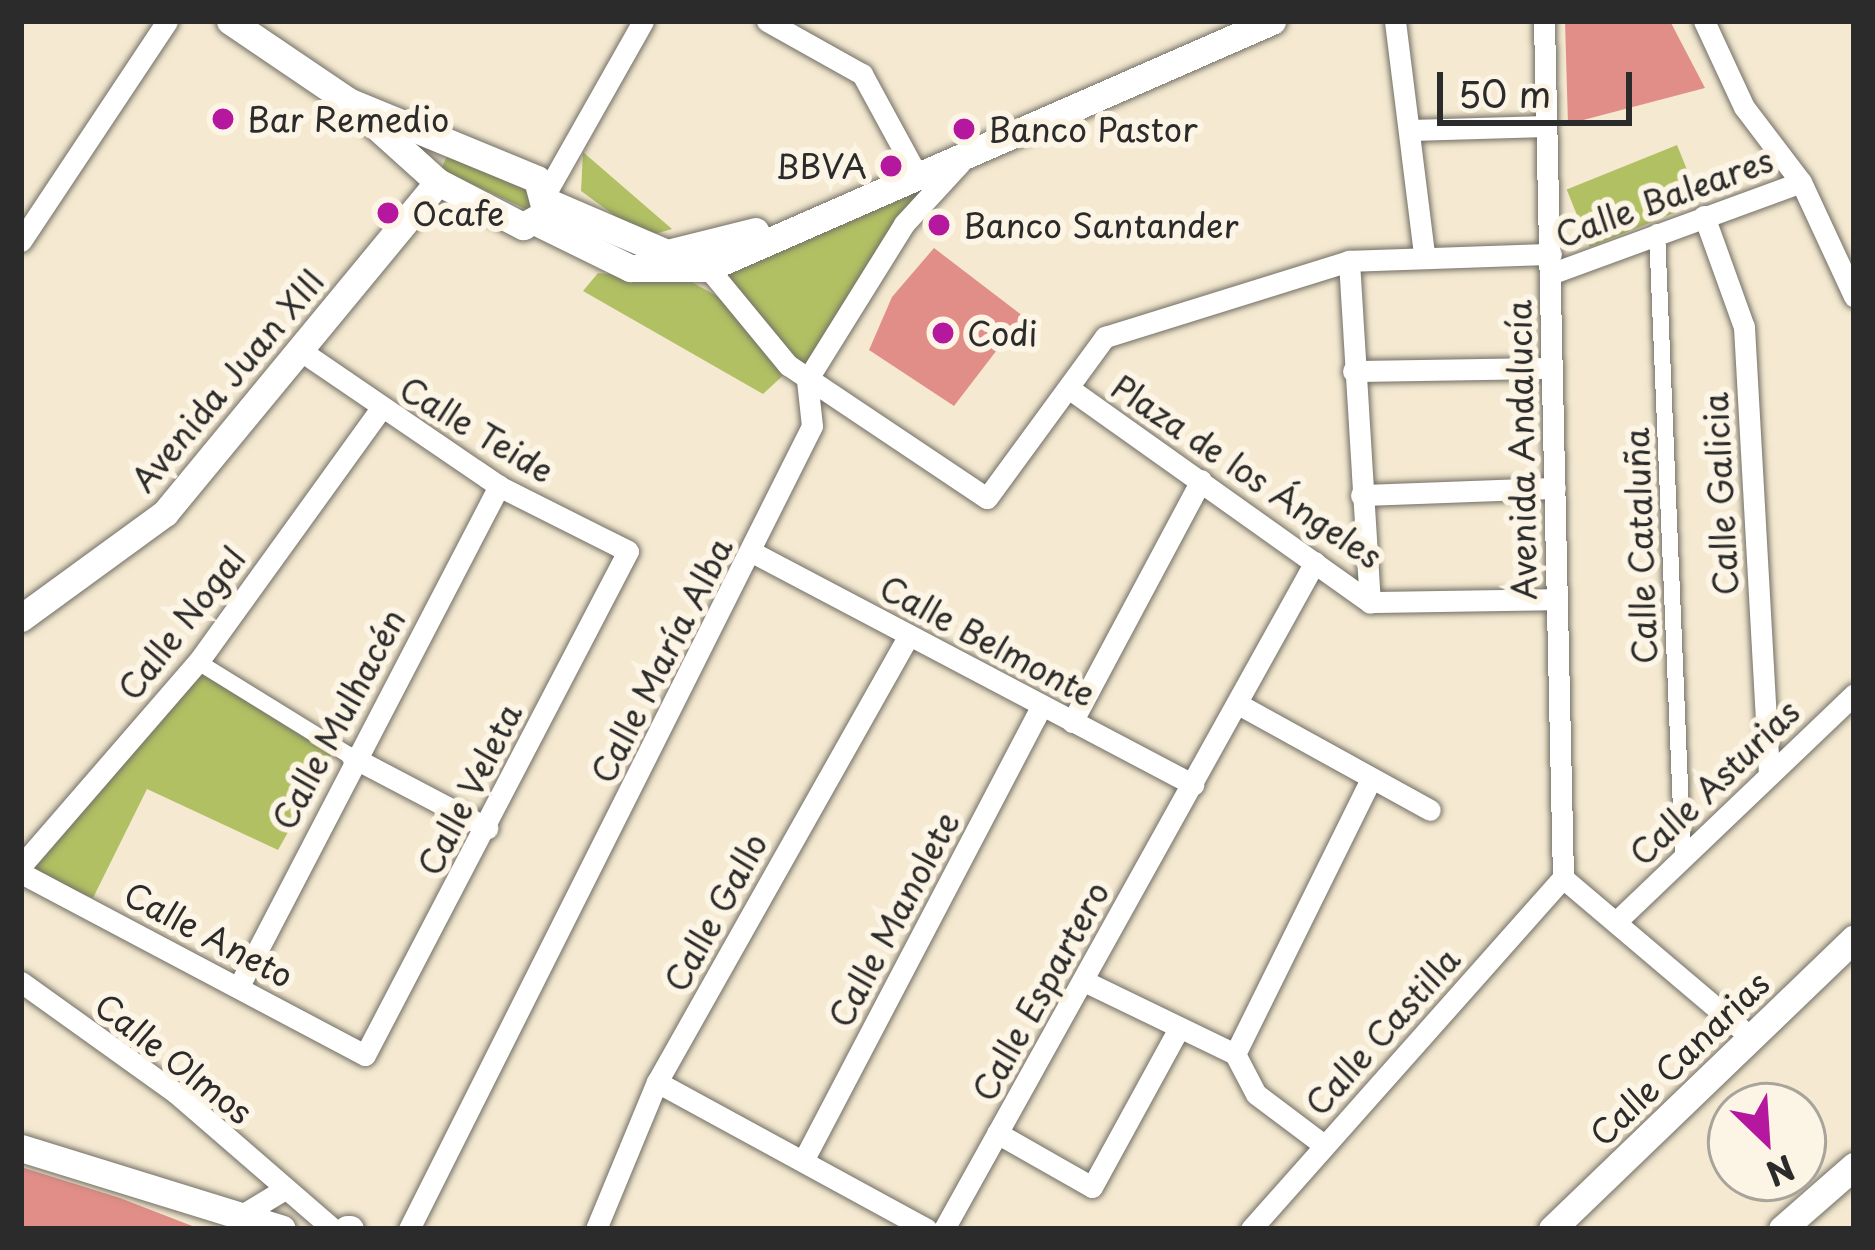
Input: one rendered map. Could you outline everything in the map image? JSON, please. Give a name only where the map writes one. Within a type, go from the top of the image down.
[{"type":"street","points":[[21,241],[167,21]]},
{"type":"street","points":[[544,205],[643,21]]},
{"type":"street","points":[[767,21],[862,74],[916,173]]},
{"type":"street","points":[[1395,21],[1413,130],[1424,254]]},
{"type":"street","name":"Avenida Andalucía","points":[[1544,21],[1563,878]]},
{"type":"street","points":[[1704,21],[1744,106],[1801,182],[1854,296]]},
{"type":"street","points":[[348,101],[435,142],[544,205],[630,268],[708,268],[799,222],[1255,23]]},
{"type":"street","points":[[244,24],[348,101],[421,169],[470,202]]},
{"type":"street","points":[[1413,130],[1544,126]]},
{"type":"street","name":"Avenida Juan XIII","points":[[21,618],[165,513],[412,212],[421,169],[435,142]]},
{"type":"street","points":[[807,380],[904,224],[985,143]]},
{"type":"street","points":[[421,169],[412,212],[470,202],[544,205],[667,253],[799,222]]},
{"type":"street","name":"Calle Baleares","points":[[1551,264],[1801,182]]},
{"type":"street","name":"Calle Galicia","points":[[1704,216],[1744,327],[1769,775]]},
{"type":"street","name":"Calle Cataluña","points":[[1657,232],[1683,857]]},
{"type":"street","name":"Plaza de los Ángeles","points":[[1370,602],[1074,392],[1105,337],[1349,261],[1424,254],[1551,264]]},
{"type":"street","name":"Plaza de los Ángeles","points":[[1349,261],[1370,602]]},
{"type":"street","points":[[708,268],[807,380],[987,498],[1074,392]]},
{"type":"street","name":"Calle Teide","points":[[301,351],[380,410],[499,486],[628,551]]},
{"type":"street","points":[[1353,370],[1550,368]]},
{"type":"street","name":"Calle María Alba","points":[[409,1229],[812,426],[807,380]]},
{"type":"street","name":"Calle Nogal","points":[[21,869],[198,662],[380,410]]},
{"type":"street","points":[[1072,722],[1201,481]]},
{"type":"street","name":"Calle Mulhacén","points":[[239,986],[352,758],[499,486]]},
{"type":"street","points":[[1361,495],[1555,488]]},
{"type":"street","name":"Calle Veleta","points":[[365,1055],[628,551]]},
{"type":"street","name":"Calle Belmonte","points":[[752,552],[1193,785]]},
{"type":"street","name":"Calle Espartero","points":[[944,1229],[1315,562]]},
{"type":"street","points":[[1370,602],[1557,599]]},
{"type":"street","name":"Calle Gallo","points":[[596,1229],[657,1082],[909,635]]},
{"type":"street","points":[[198,662],[352,758],[487,828]]},
{"type":"street","name":"Calle Asturias","points":[[1620,918],[1854,694]]},
{"type":"street","points":[[1238,704],[1430,810]]},
{"type":"street","name":"Calle Manolete","points":[[803,1161],[1041,707]]},
{"type":"street","points":[[1235,1054],[1371,779]]},
{"type":"street","name":"Calle Aneto","points":[[21,869],[365,1055]]},
{"type":"street","points":[[1563,878],[1620,918],[1753,1039]]},
{"type":"street","name":"Calle Castilla","points":[[1252,1229],[1563,878]]},
{"type":"street","name":"Calle Canarias","points":[[1552,1229],[1854,938]]},
{"type":"street","points":[[1084,981],[1235,1054],[1256,1094],[1324,1145]]},
{"type":"street","name":"Calle Olmos","points":[[21,982],[176,1093],[333,1229]]},
{"type":"street","points":[[998,1133],[1092,1186],[1178,1030]]},
{"type":"street","points":[[657,1082],[927,1229]]},
{"type":"street","points":[[21,1148],[244,1224],[282,1229]]},
{"type":"street","points":[[1782,1229],[1854,1166]]},
{"type":"street","points":[[244,1224],[283,1190]]},
{"type":"green space","points":[[1677,145],[1700,202],[1590,247],[1567,190]]},
{"type":"green space","points":[[583,152],[672,229],[644,237],[581,191]]},
{"type":"green space","points":[[448,154],[535,195],[528,210],[441,169]]},
{"type":"green space","points":[[959,157],[806,371],[724,273]]},
{"type":"green space","points":[[598,273],[690,281],[733,305],[789,370],[763,394],[583,291]]},
{"type":"green space","points":[[203,667],[338,743],[278,850],[147,789],[93,898],[28,873]]},
{"type":"building","points":[[1565,21],[1670,21],[1705,88],[1568,124]]},
{"type":"building","name":"Codi","points":[[934,248],[1023,316],[954,406],[869,350],[892,297]]},
{"type":"building","points":[[21,1167],[120,1198],[200,1229],[21,1229]]},
{"type":"place","name":"Bar Remedio","points":[[223,119]]},
{"type":"place","name":"Banco Pastor","points":[[964,129]]},
{"type":"place","name":"BBVA","points":[[891,166]]},
{"type":"place","name":"Ocafe","points":[[388,213]]},
{"type":"place","name":"Banco Santander","points":[[939,225]]},
{"type":"place","name":"Codi","points":[[943,333]]}]
